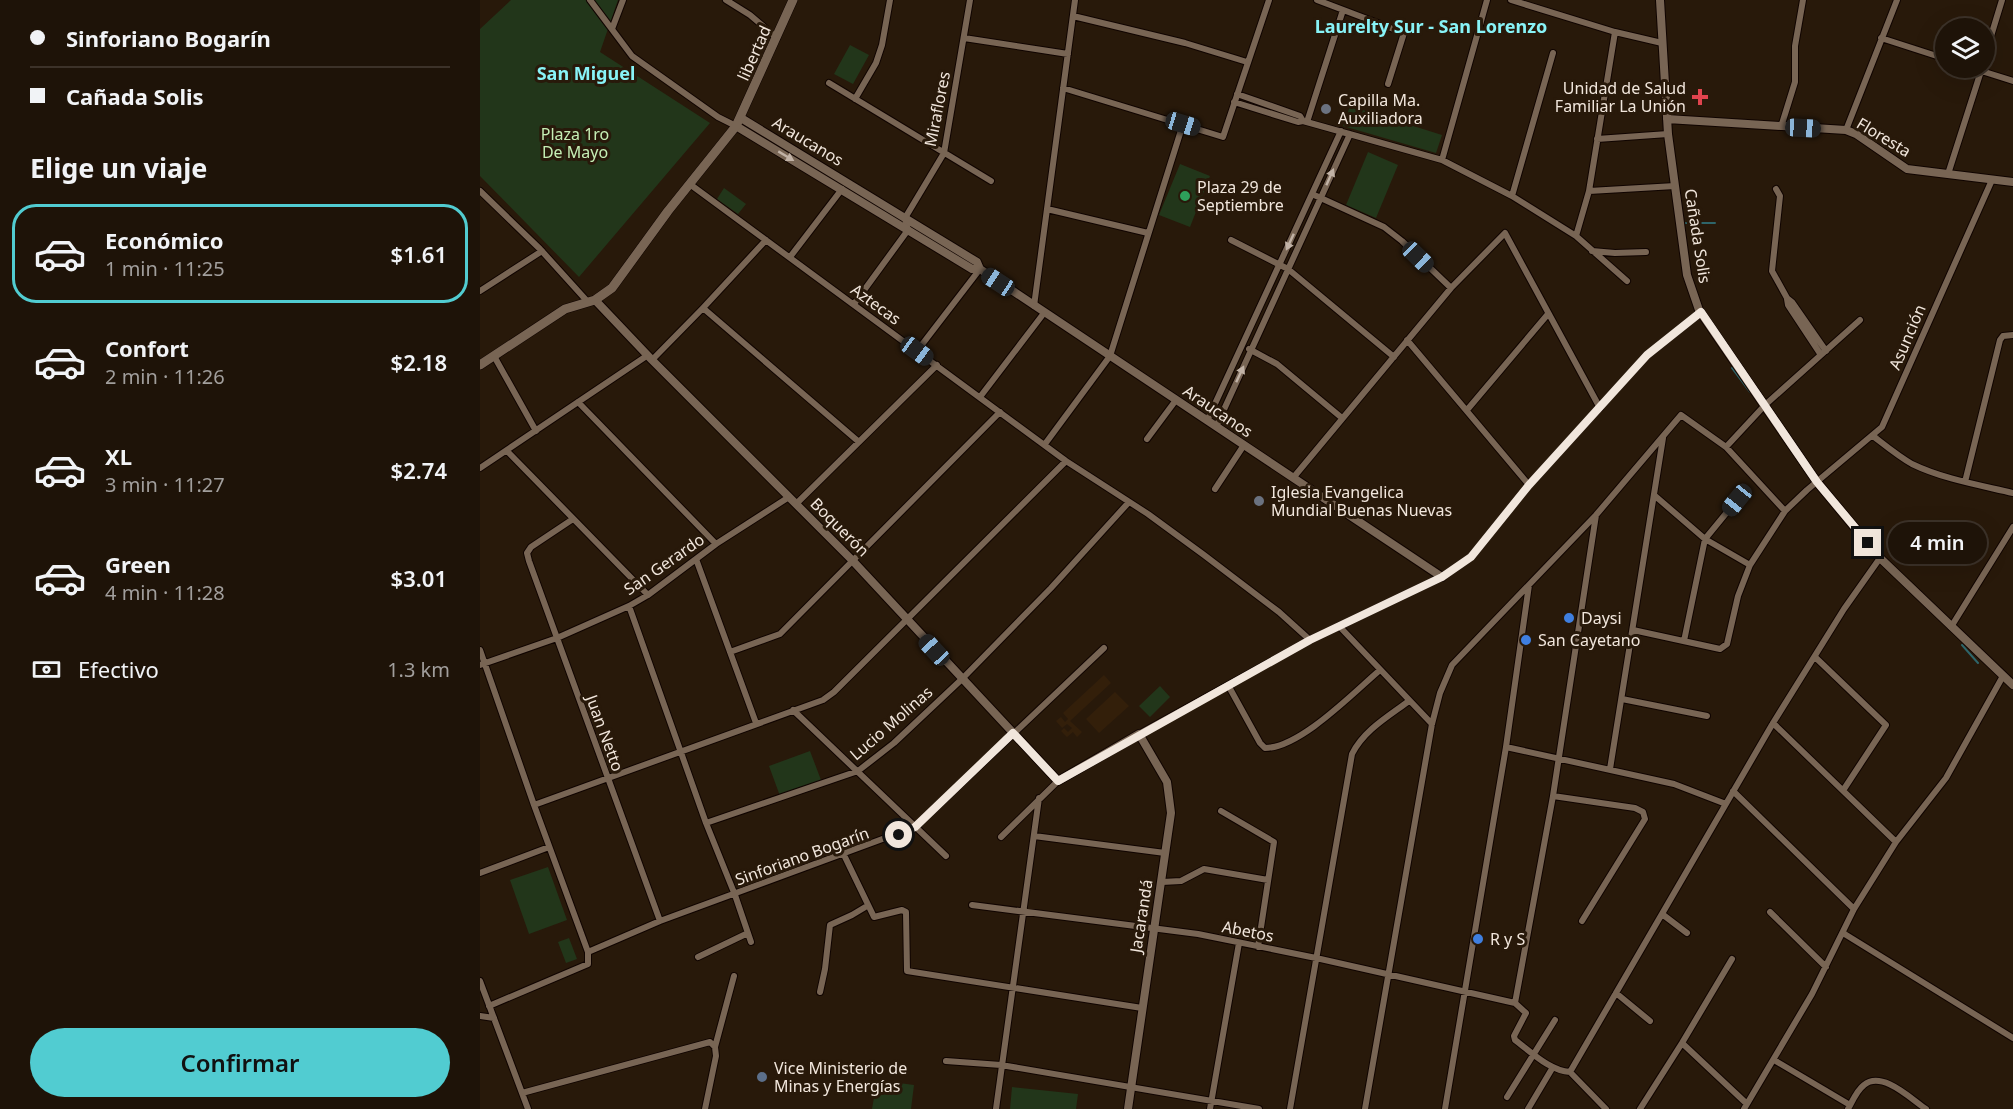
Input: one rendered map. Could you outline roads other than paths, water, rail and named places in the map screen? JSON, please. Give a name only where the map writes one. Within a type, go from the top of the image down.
[{"type":"main road","name":"libertad","points":[[480,366],[565,309],[591,300],[612,288],[668,211],[691,185],[738,122],[793,0]]},
{"type":"street","points":[[590,0],[632,56],[718,117],[738,122]]},
{"type":"street","points":[[612,29],[623,0]]},
{"type":"street","points":[[726,0],[750,15],[777,38]]},
{"type":"street","points":[[855,99],[876,63],[882,45],[890,0]]},
{"type":"street","name":"Miraflores","points":[[905,218],[944,153],[970,0]]},
{"type":"street","points":[[1034,306],[1075,0]]},
{"type":"street","points":[[1063,88],[1223,137],[1269,0]]},
{"type":"street","points":[[1317,0],[1404,33],[1388,84]]},
{"type":"street","points":[[1442,160],[1487,0]]},
{"type":"street","points":[[1510,0],[1528,3],[1615,32],[1662,43]]},
{"type":"street","name":"Cañada Solis","points":[[1660,0],[1668,134],[1687,275],[1701,312],[1817,482],[1880,558],[2013,684]]},
{"type":"street","points":[[1781,127],[1795,82],[1795,46],[1803,0]]},
{"type":"street","points":[[1846,130],[1898,0]]},
{"type":"street","points":[[1995,23],[2002,0]]},
{"type":"street","points":[[1305,121],[1343,10]]},
{"type":"street","points":[[1073,16],[1185,43],[1247,62]]},
{"type":"street","points":[[1576,236],[1589,191],[1615,32]]},
{"type":"street","points":[[964,38],[1068,54]]},
{"type":"street","points":[[1881,38],[1935,55]]},
{"type":"street","points":[[1512,196],[1552,53]]},
{"type":"street","points":[[1995,74],[2013,81]]},
{"type":"street","points":[[1948,174],[1978,78]]},
{"type":"street","points":[[829,83],[991,182]]},
{"type":"street","points":[[1237,94],[1300,116],[1305,121]]},
{"type":"street","points":[[1234,102],[1298,122],[1305,121],[1442,160],[1512,196],[1576,236],[1627,281]]},
{"type":"street","name":"Floresta","points":[[1667,120],[1846,130],[1856,134],[1906,169],[2013,182]]},
{"type":"street","name":"Araucanos","points":[[738,122],[844,186],[908,230],[972,269],[979,269],[1442,577]]},
{"type":"street","points":[[1045,444],[1110,356],[1183,124]]},
{"type":"street","points":[[1207,421],[1341,131]]},
{"type":"street","points":[[1216,427],[1350,134]]},
{"type":"street","points":[[1597,139],[1668,134]]},
{"type":"street","name":"Asunción","points":[[1683,641],[1720,649],[1726,644],[1738,596],[1750,565],[1785,511],[1882,427],[1992,180]]},
{"type":"street","name":"Aztecas","points":[[691,185],[1066,461],[1204,555],[1278,612],[1310,640]]},
{"type":"street","points":[[790,257],[844,186]]},
{"type":"street","name":"Araucanos","points":[[844,186],[905,218],[977,262],[979,269]]},
{"type":"street","points":[[1589,191],[1675,186]]},
{"type":"street","points":[[1776,189],[1780,196],[1772,272],[1823,353]]},
{"type":"street","points":[[480,191],[591,300]]},
{"type":"street","points":[[1312,194],[1384,227],[1451,288]]},
{"type":"street","points":[[1047,209],[1148,233]]},
{"type":"street","points":[[854,304],[908,230],[905,218]]},
{"type":"street","points":[[1293,478],[1451,288],[1504,233],[1600,408]]},
{"type":"street","points":[[480,468],[578,402],[650,358],[704,308],[766,240]]},
{"type":"street","points":[[1231,240],[1288,269],[1394,357]]},
{"type":"street","points":[[480,291],[542,250]]},
{"type":"street","points":[[1591,250],[1614,253],[1646,252]]},
{"type":"street","points":[[917,351],[979,269]]},
{"type":"street","name":"Boquerón","points":[[591,300],[852,560],[1058,781]]},
{"type":"street","points":[[704,308],[859,442]]},
{"type":"street","points":[[1001,837],[1058,781],[1310,640],[1442,577],[1471,557],[1529,485],[1647,355],[1701,312]]},
{"type":"street","points":[[980,397],[1044,313]]},
{"type":"street","points":[[1467,410],[1548,314]]},
{"type":"street","points":[[1726,447],[1765,405],[1860,320]]},
{"type":"street","points":[[1965,482],[2000,340],[2003,336],[2013,335]]},
{"type":"street","points":[[1407,340],[1529,485]]},
{"type":"street","points":[[1242,346],[1276,364],[1342,418]]},
{"type":"street","points":[[494,356],[536,431]]},
{"type":"street","name":"San Gerardo","points":[[482,664],[557,638],[629,606],[648,595],[716,544],[793,501],[859,442],[937,365]]},
{"type":"street","points":[[1147,439],[1176,400]]},
{"type":"street","points":[[578,402],[716,544]]},
{"type":"street","points":[[730,652],[780,634],[1000,412]]},
{"type":"street","points":[[1365,1109],[1432,724],[1440,693],[1452,665],[1596,515],[1682,415],[1726,447],[1785,511]]},
{"type":"street","points":[[1873,436],[1913,464],[1965,482],[2013,493]]},
{"type":"street","points":[[1610,770],[1663,438]]},
{"type":"street","points":[[1215,489],[1244,446]]},
{"type":"street","points":[[507,451],[648,595]]},
{"type":"street","points":[[534,805],[823,700],[907,621],[1066,461]]},
{"type":"street","points":[[1654,495],[1705,538],[1750,565]]},
{"type":"street","points":[[1633,630],[1683,641],[1705,538],[1737,500]]},
{"type":"street","name":"Lucio Molinas","points":[[706,823],[858,771],[894,743],[962,679],[1051,588],[1129,502]]},
{"type":"street","points":[[1570,1072],[1562,1072],[1553,1067],[1514,1038],[1526,1013],[1515,1003],[1553,795],[1596,515]]},
{"type":"street","name":"Juan Netto","points":[[573,519],[531,547],[527,554],[660,921]]},
{"type":"street","points":[[1951,627],[2013,527]]},
{"type":"street","points":[[1570,1072],[1773,723],[1844,609],[1880,558]]},
{"type":"street","points":[[696,559],[756,723]]},
{"type":"street","points":[[1445,1109],[1506,747],[1529,584]]},
{"type":"street","points":[[629,606],[680,752],[735,894],[751,942]]},
{"type":"street","points":[[1339,626],[1432,724]]},
{"type":"street","name":"Sinforiano Bogarín","points":[[588,952],[660,921],[915,827],[1104,648]]},
{"type":"street","points":[[480,650],[482,664],[588,952],[588,964],[489,1006]]},
{"type":"street","points":[[1815,657],[1886,725],[1844,789]]},
{"type":"street","points":[[1228,685],[1260,743],[1265,748],[1272,748],[1289,743],[1314,726],[1380,670]]},
{"type":"street","points":[[1682,1043],[1746,1106],[1826,967],[1854,909],[1896,842],[1946,778],[2003,676]]},
{"type":"street","points":[[1622,699],[1707,716]]},
{"type":"street","points":[[1290,1109],[1352,754],[1366,734],[1409,701]]},
{"type":"street","points":[[793,710],[945,856]]},
{"type":"street","points":[[1773,723],[1844,789],[1896,842]]},
{"type":"street","name":"Jacarandá","points":[[1128,1109],[1171,813],[1167,782],[1139,734]]},
{"type":"street","points":[[1506,747],[1674,784],[1726,804]]},
{"type":"street","points":[[1733,791],[1854,909]]},
{"type":"street","points":[[1553,795],[1635,808],[1642,812],[1645,819],[1582,921]]},
{"type":"street","points":[[996,1109],[1039,798]]},
{"type":"street","points":[[1221,811],[1274,842],[1258,946]]},
{"type":"street","points":[[1034,836],[1165,853]]},
{"type":"street","points":[[480,873],[549,846]]},
{"type":"street","points":[[844,855],[874,917],[902,910],[906,912],[907,971],[1142,1008]]},
{"type":"street","points":[[1162,882],[1180,881],[1204,868],[1268,880]]},
{"type":"street","name":"Abetos","points":[[972,905],[1198,934],[1465,990],[1515,1003]]},
{"type":"street","points":[[820,992],[830,925],[867,906]]},
{"type":"street","points":[[1770,912],[1826,967]]},
{"type":"street","points":[[1662,914],[1687,933]]},
{"type":"street","points":[[698,957],[748,933]]},
{"type":"street","points":[[1843,933],[2013,1038]]},
{"type":"street","points":[[1210,1109],[1239,943]]},
{"type":"street","points":[[1640,1109],[1732,959]]},
{"type":"street","points":[[705,1109],[716,1056],[715,1047],[734,976]]},
{"type":"street","points":[[480,981],[528,1109]]},
{"type":"street","points":[[1616,993],[1650,1021]]},
{"type":"street","points":[[480,1016],[494,1018]]},
{"type":"street","points":[[1508,1097],[1555,1020]]},
{"type":"street","points":[[522,1093],[710,1042],[715,1047]]},
{"type":"street","points":[[1774,1059],[1849,1107],[1864,1085],[1875,1081],[1887,1082],[1926,1109]]},
{"type":"street","points":[[945,1060],[1001,1065],[1259,1109]]},
{"type":"street","points":[[1528,1109],[1553,1067]]},
{"type":"street","points":[[1570,1072],[1598,1106],[1606,1109]]},
{"type":"waterway","points":[[1686,223],[1715,223]]},
{"type":"waterway","points":[[1732,368],[1750,392]]},
{"type":"waterway","points":[[1962,645],[1978,663]]},
{"type":"place","name":"Unidad de Salud Familiar La Unión","points":[[1700,97]]},
{"type":"place","name":"Capilla Ma. Auxiliadora","points":[[1326,109]]},
{"type":"place","name":"Plaza 29 de Septiembre","points":[[1185,196]]},
{"type":"place","name":"Iglesia Evangelica Mundial Buenas Nuevas","points":[[1259,501]]},
{"type":"place","name":"Daysi","points":[[1569,618]]},
{"type":"place","name":"San Cayetano","points":[[1526,640]]},
{"type":"place","name":"R y S","points":[[1478,939]]},
{"type":"place","name":"Vice Ministerio de Minas y Energías","points":[[762,1077]]},
{"type":"district","name":"Laurelty Sur - San Lorenzo","points":[[1431,26]]},
{"type":"district","name":"San Miguel","points":[[586,73]]},
{"type":"park label","name":"Plaza 1ro De Mayo","points":[[575,143]]}]
